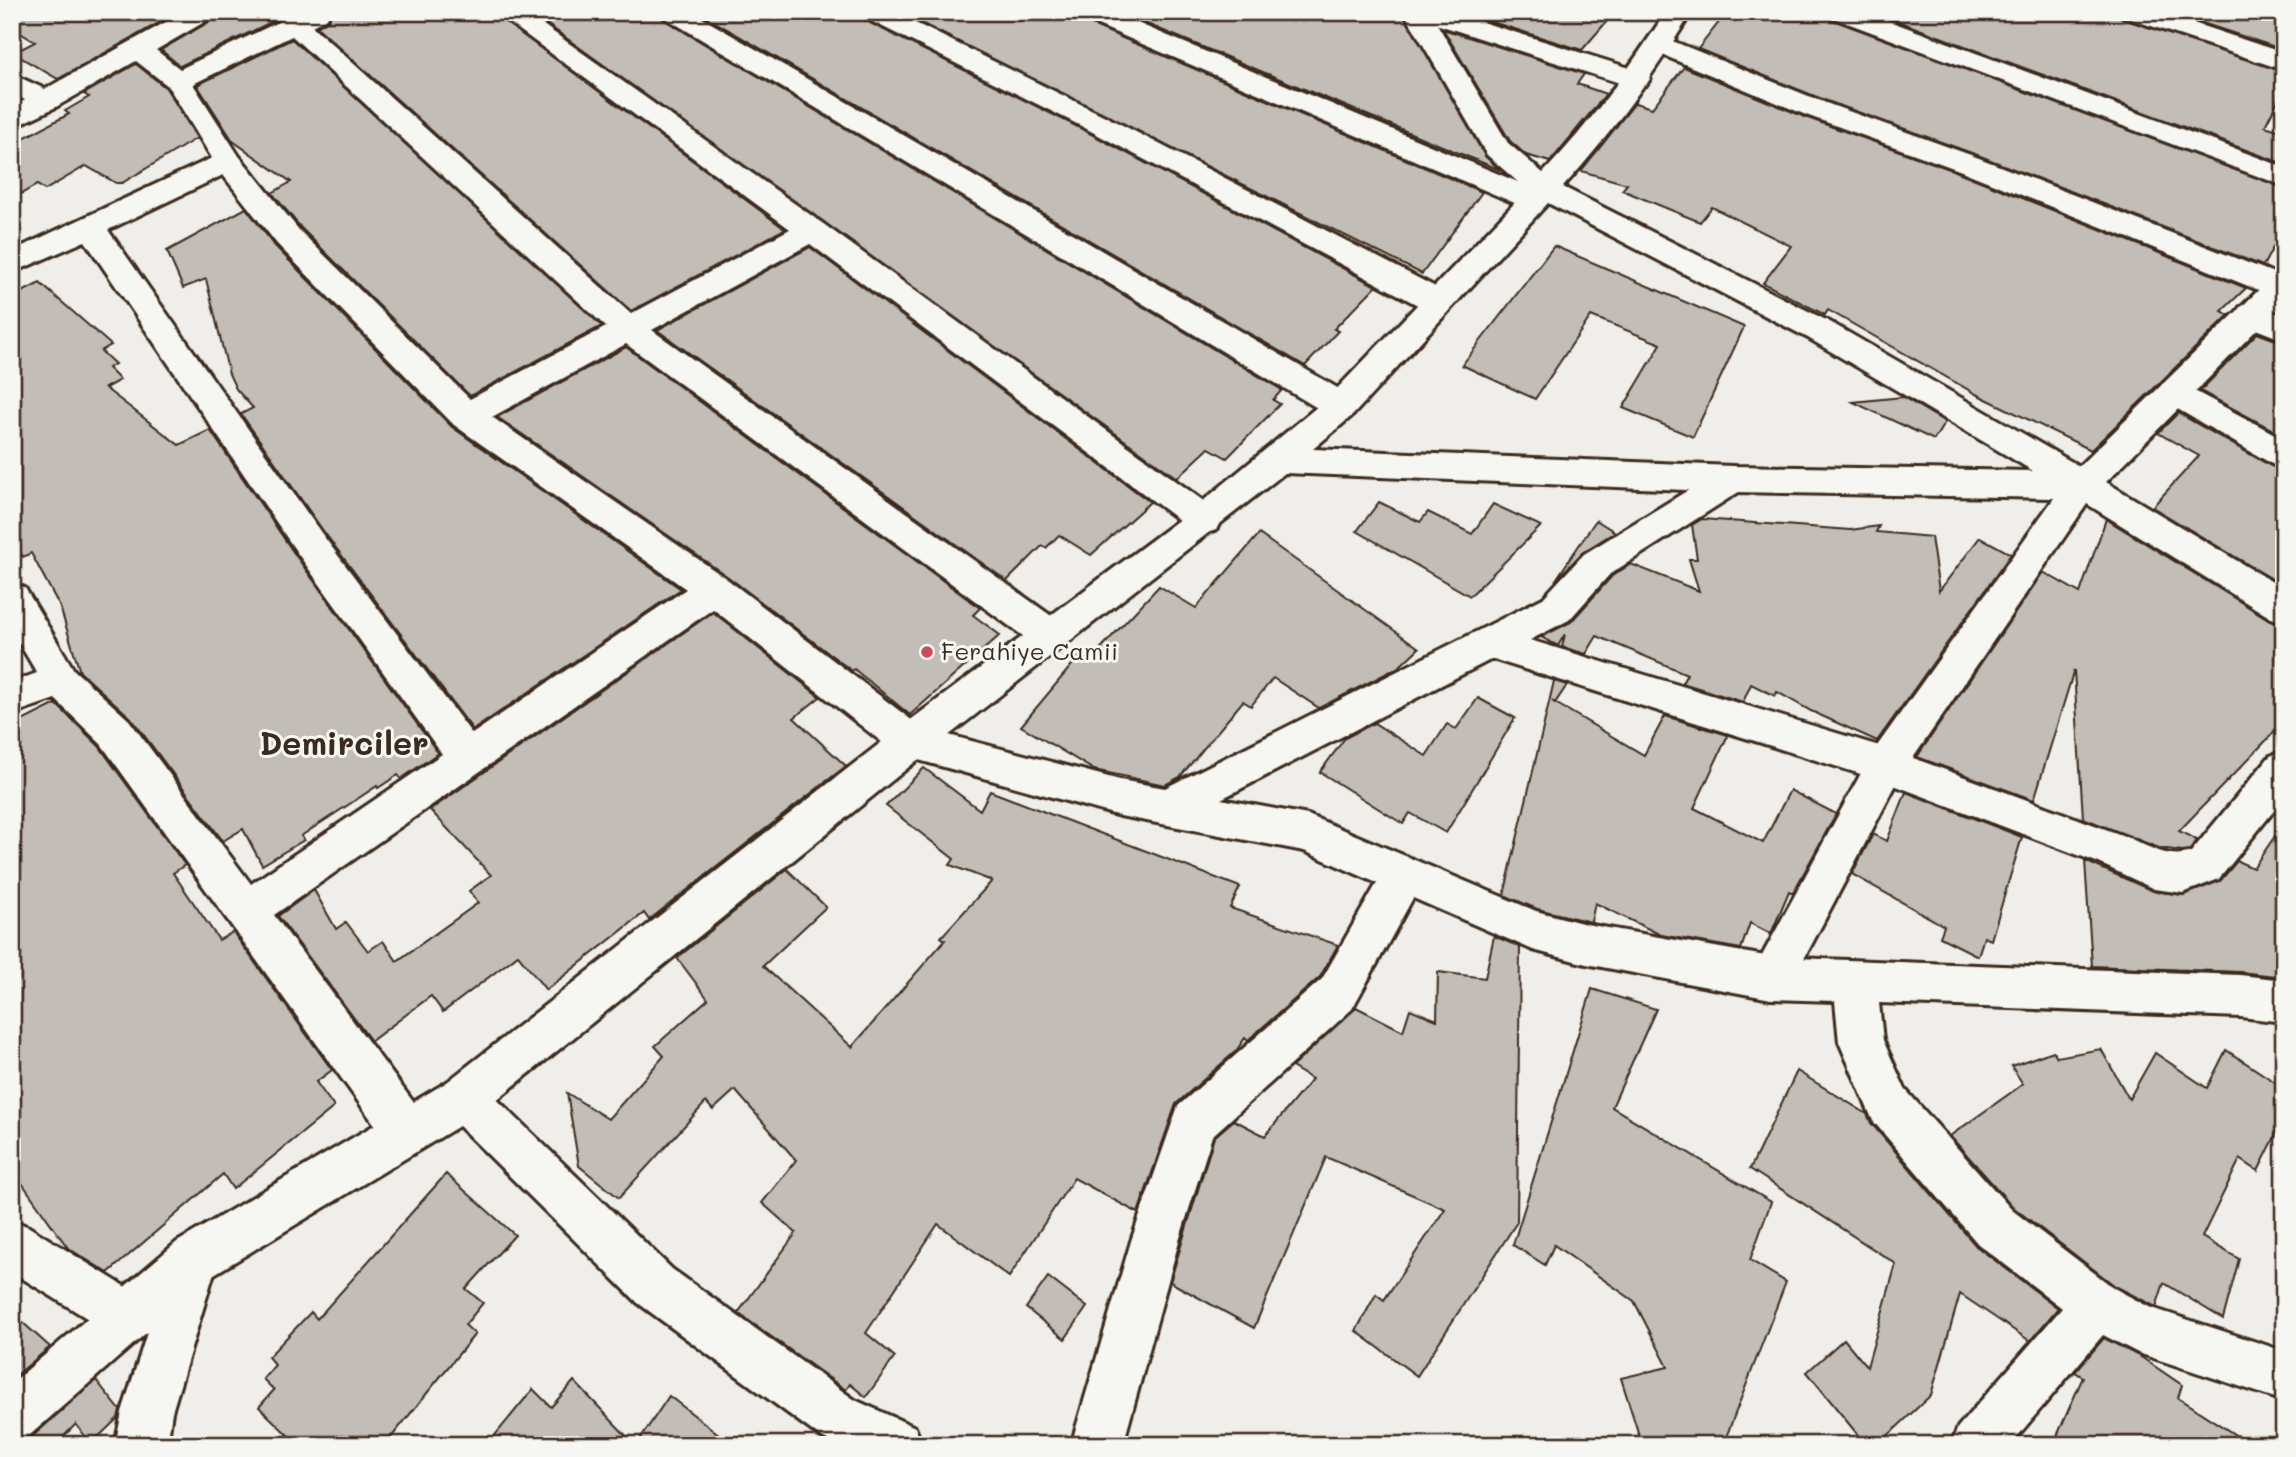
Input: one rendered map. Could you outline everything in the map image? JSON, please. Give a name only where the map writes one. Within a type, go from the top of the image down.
[{"type":"street","points":[[508,12],[812,230],[1205,520]]},
{"type":"street","points":[[673,12],[1341,406]]},
{"type":"street","points":[[872,12],[1093,121],[1438,302]]},
{"type":"street","points":[[1088,12],[1539,195],[1819,330],[1943,400],[2284,607]]},
{"type":"street","points":[[1417,12],[1497,149],[1539,195]]},
{"type":"street","points":[[1423,12],[1636,79]]},
{"type":"street","points":[[1840,12],[2284,177]]},
{"type":"street","points":[[2133,12],[2284,62]]},
{"type":"street","points":[[12,120],[138,49],[190,15]]},
{"type":"street","points":[[178,81],[308,18],[627,328],[1051,636]]},
{"type":"street","points":[[12,1417],[194,1259],[463,1098],[911,742],[1205,520],[1278,460],[1341,406],[1586,145],[1636,79],[1669,28],[1816,109],[1969,164],[2281,285],[2268,322],[2174,392],[2082,485],[1886,765],[1771,978]]},
{"type":"street","points":[[138,49],[178,81],[228,162],[288,237],[466,416],[714,589],[911,742],[1120,798],[1308,833],[1533,930],[1586,944],[1771,978],[2240,996],[2284,1001]]},
{"type":"street","points":[[12,82],[46,101]]},
{"type":"street","points":[[12,263],[228,162]]},
{"type":"street","points":[[90,226],[310,544],[468,759]]},
{"type":"street","points":[[466,416],[812,230]]},
{"type":"street","points":[[2174,392],[2284,455]]},
{"type":"street","points":[[1278,460],[1733,479],[2082,485]]},
{"type":"street","points":[[1167,807],[1556,609],[1597,564],[1733,479]]},
{"type":"street","points":[[246,911],[714,589]]},
{"type":"street","points":[[12,598],[61,681],[115,732],[407,1131]]},
{"type":"street","points":[[1490,643],[1886,765],[2113,850],[2154,870],[2183,874],[2205,866],[2284,768]]},
{"type":"street","points":[[12,698],[61,681]]},
{"type":"street","points":[[1097,1445],[1155,1241],[1194,1122],[1336,994],[1404,875]]},
{"type":"street","points":[[1855,981],[1861,1042],[1889,1105],[1995,1227],[2096,1305],[2138,1328],[2284,1377]]},
{"type":"street","points":[[463,1098],[655,1286],[836,1418],[897,1445]]},
{"type":"street","points":[[12,1244],[128,1316]]},
{"type":"street","points":[[141,1445],[147,1412],[194,1259]]},
{"type":"street","points":[[1976,1445],[2096,1305]]},
{"type":"building","points":[[12,12],[178,12],[58,79],[13,53],[35,42],[12,28]]},
{"type":"building","points":[[219,12],[292,12],[180,66],[161,50],[214,19]]},
{"type":"building","points":[[332,12],[492,12],[785,229],[631,311],[317,27],[328,20]]},
{"type":"building","points":[[530,12],[658,12],[663,19],[1282,390],[1273,400],[1280,404],[1227,458],[1209,448],[1177,478]]},
{"type":"building","points":[[698,12],[857,12],[862,19],[1082,129],[1376,286],[1334,329],[1338,331],[1305,366]]},
{"type":"building","points":[[899,12],[1073,12],[1078,19],[1482,192],[1422,274]]},
{"type":"building","points":[[1118,12],[1402,12],[1485,156],[1500,170]]},
{"type":"building","points":[[1460,12],[1615,12],[1582,50]]},
{"type":"building","points":[[1727,12],[1825,12],[1830,19],[2284,188],[2284,227],[2263,266],[1980,156],[1827,101],[1698,49]]},
{"type":"building","points":[[1873,12],[2118,12],[2123,19],[2284,72],[2284,88],[2265,126],[2284,132],[2284,164]]},
{"type":"building","points":[[2169,12],[2284,12],[2284,50]]},
{"type":"building","points":[[1443,29],[1584,74],[1577,84],[1606,94],[1550,162],[1526,155],[1510,141]]},
{"type":"building","points":[[292,39],[602,326],[470,396],[301,228],[272,193],[291,182],[233,141],[197,85]]},
{"type":"building","points":[[136,64],[166,88],[197,138],[122,183],[116,183],[86,166],[45,190],[37,185],[12,199],[12,144],[69,114],[65,111],[89,97],[84,94]]},
{"type":"building","points":[[1684,67],[1805,117],[1958,172],[2246,288],[2222,311],[2229,315],[2091,450],[1976,394],[1828,310],[1825,315],[1763,283],[1791,246],[1712,207],[1700,222],[1622,190],[1627,184],[1581,171],[1635,103],[1652,108]]},
{"type":"building","points":[[246,208],[275,246],[452,427],[681,589],[473,730],[324,532],[241,414],[253,408],[236,389],[229,374],[206,279],[183,288],[167,251]]},
{"type":"building","points":[[1554,246],[1744,327],[1693,437],[1623,408],[1661,344],[1591,316],[1535,399],[1462,365]]},
{"type":"building","points":[[810,247],[1150,502],[1091,555],[1059,535],[1046,548],[1042,546],[1007,581],[657,330]]},
{"type":"building","points":[[40,283],[111,345],[101,351],[115,364],[108,368],[120,380],[105,388],[179,445],[210,430],[296,556],[438,753],[401,779],[398,775],[378,788],[377,786],[301,836],[304,840],[262,865],[243,829],[223,841],[131,718],[80,672],[60,607],[31,553],[23,557],[12,537],[12,297]]},
{"type":"building","points":[[2257,333],[2284,343],[2284,436],[2200,391]]},
{"type":"building","points":[[626,347],[980,608],[973,615],[1000,635],[910,715],[854,669],[852,671],[728,577],[497,417]]},
{"type":"building","points":[[1903,397],[1945,422],[1934,440],[1853,402]]},
{"type":"building","points":[[2178,413],[2271,466],[2284,470],[2284,586],[2152,507],[2199,456],[2158,433]]},
{"type":"building","points":[[1379,502],[1420,522],[1428,512],[1472,534],[1493,504],[1541,526],[1470,596],[1357,531]]},
{"type":"building","points":[[1702,519],[1850,530],[1879,526],[1876,532],[1931,537],[1939,591],[1980,537],[2011,554],[1877,741],[1811,711],[1777,692],[1775,696],[1751,684],[1743,702],[1682,683],[1687,674],[1597,636],[1586,654],[1562,647],[1565,634],[1558,646],[1541,637],[1571,622],[1612,576],[1631,564],[1699,591],[1689,559],[1697,559],[1692,525]]},
{"type":"building","points":[[2106,519],[2270,620],[2284,624],[2284,722],[2179,831],[2197,840],[2190,850],[2159,848],[2083,818],[2074,670],[2034,800],[1917,757],[2043,572],[2080,593]]},
{"type":"building","points":[[1596,520],[1615,532],[1583,552],[1555,581]]},
{"type":"building","points":[[1259,534],[1419,648],[1399,667],[1319,708],[1273,678],[1251,706],[1243,701],[1180,777],[1165,785],[1094,770],[1021,726],[1081,654],[1090,660],[1159,586],[1196,608]]},
{"type":"building","points":[[713,612],[820,697],[794,718],[846,766],[649,920],[644,913],[546,990],[518,955],[443,1012],[431,996],[371,1041],[278,916],[314,890],[336,929],[346,922],[368,951],[383,941],[397,961],[478,903],[469,891],[491,875],[430,810]]},
{"type":"building","points":[[1554,681],[1567,685],[1555,703],[1644,755],[1665,716],[1728,735],[1694,808],[1763,843],[1790,790],[1836,814],[1793,893],[1789,891],[1771,934],[1750,923],[1741,949],[1661,935],[1595,903],[1591,922],[1537,909],[1504,895]]},
{"type":"building","points":[[1478,698],[1515,718],[1446,833],[1410,813],[1403,824],[1320,772],[1345,738],[1374,723],[1426,756],[1447,724],[1456,729]]},
{"type":"building","points":[[56,704],[99,746],[185,865],[173,873],[219,940],[233,932],[332,1070],[316,1082],[334,1107],[233,1189],[223,1174],[108,1273],[68,1248],[12,1169],[12,726]]},
{"type":"building","points":[[924,768],[980,810],[990,791],[1240,887],[1230,908],[1338,945],[1320,977],[1248,1040],[1245,1038],[1236,1051],[1176,1104],[1138,1213],[1074,1178],[1009,1277],[938,1224],[866,1333],[895,1357],[866,1397],[850,1384],[846,1390],[738,1313],[796,1233],[762,1203],[796,1160],[735,1090],[713,1110],[706,1102],[619,1198],[579,1166],[567,1093],[608,1119],[664,1056],[655,1046],[708,999],[677,958],[787,869],[826,907],[763,966],[852,1047],[945,940],[941,937],[992,881],[950,865],[954,859],[886,806]]},
{"type":"building","points":[[1906,792],[2022,837],[1991,940],[1984,937],[1978,956],[1940,937],[1944,926],[1852,874],[1873,834],[1887,841]]},
{"type":"building","points":[[2284,823],[2284,977],[2240,972],[2092,966],[2085,861],[2153,891],[2184,895],[2220,881],[2237,861],[2253,868]]},
{"type":"building","points":[[1494,936],[1520,947],[1517,1222],[1417,1376],[1356,1331],[1376,1294],[1384,1300],[1445,1209],[1326,1157],[1254,1328],[1170,1282],[1214,1137],[1234,1120],[1265,1136],[1312,1079],[1292,1067],[1356,1007],[1403,1031],[1410,1009],[1437,1020],[1438,972],[1485,978]]},
{"type":"building","points":[[1592,989],[1656,1009],[1612,1107],[1771,1202],[1750,1260],[1786,1282],[1723,1445],[1642,1445],[1621,1378],[1668,1367],[1634,1301],[1554,1245],[1545,1265],[1513,1245]]},
{"type":"building","points":[[2101,1049],[2129,1099],[2155,1053],[2207,1088],[2226,1050],[2284,1088],[2284,1119],[2258,1171],[2240,1159],[2202,1237],[2239,1259],[2223,1319],[2164,1283],[2156,1307],[2115,1286],[2014,1208],[1950,1136],[2023,1084],[2011,1066],[2053,1051],[2057,1057]]},
{"type":"building","points":[[1797,1071],[1867,1114],[1871,1123],[1976,1246],[2058,1308],[2030,1341],[1960,1294],[1931,1395],[1878,1445],[1866,1445],[1807,1372],[1844,1339],[1867,1367],[1896,1264],[1750,1169]]},
{"type":"building","points":[[446,1174],[515,1235],[466,1289],[483,1303],[465,1325],[475,1334],[385,1445],[298,1445],[259,1407],[274,1390],[263,1379],[275,1365],[268,1357],[311,1312],[317,1319]]},
{"type":"building","points":[[1048,1277],[1087,1307],[1065,1339],[1026,1308]]},
{"type":"building","points":[[12,1313],[50,1347],[12,1379]]},
{"type":"building","points":[[2104,1338],[2141,1357],[2182,1385],[2178,1398],[2251,1445],[2053,1445],[2083,1377],[2075,1372]]},
{"type":"building","points":[[96,1380],[120,1410],[118,1418],[91,1444],[76,1424],[55,1445],[12,1445],[32,1437]]},
{"type":"building","points":[[574,1381],[635,1445],[487,1445],[533,1389],[551,1407]]},
{"type":"building","points":[[669,1396],[733,1445],[636,1445]]},
{"type":"place","name":"Ferahiye Camii","points":[[927,652]]},
{"type":"district","name":"Demirciler","points":[[344,744]]}]
